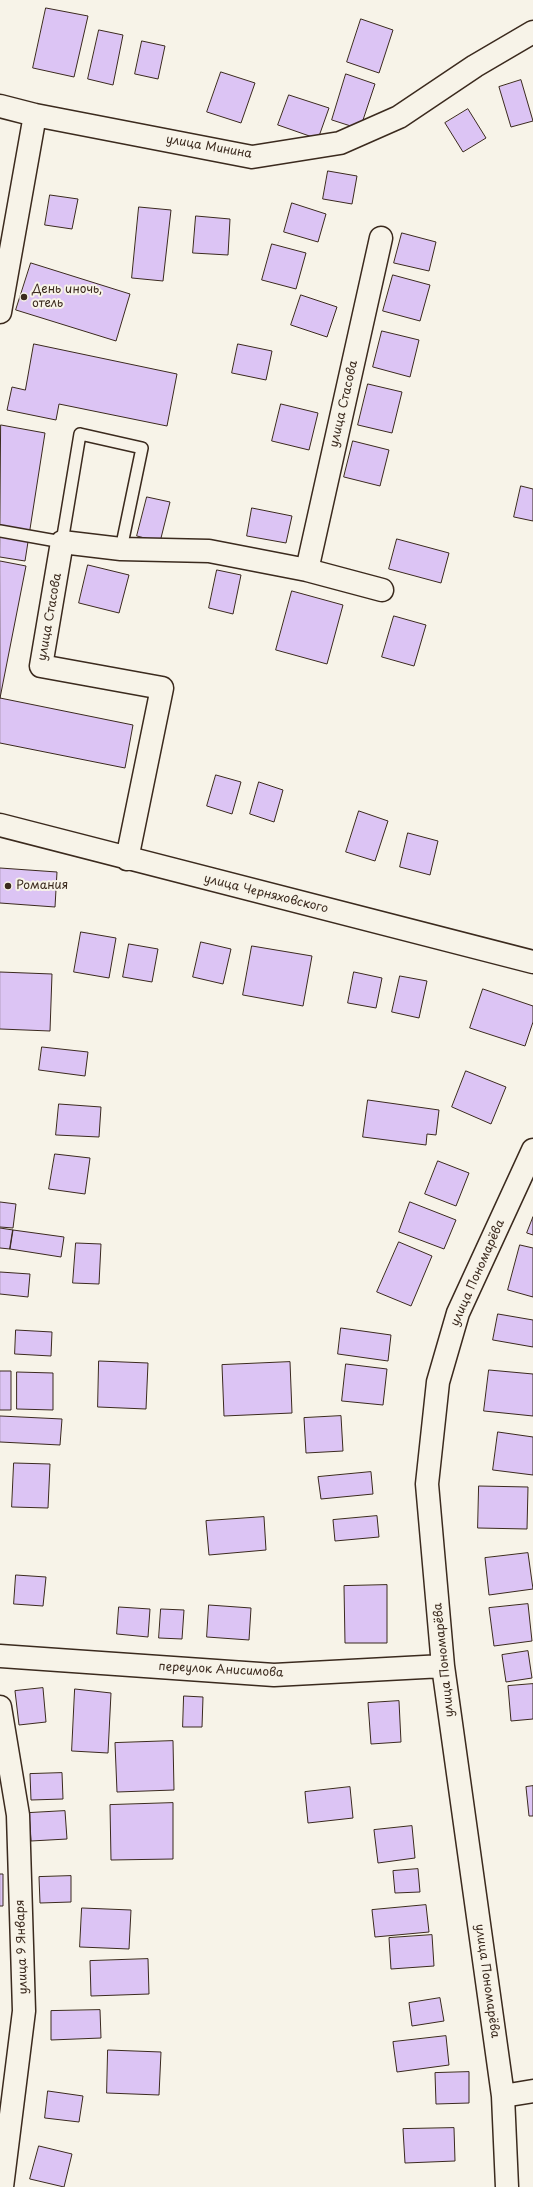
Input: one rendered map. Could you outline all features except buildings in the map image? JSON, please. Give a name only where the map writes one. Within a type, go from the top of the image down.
[{"type":"street","name":"улица Минина","points":[[0,106],[35,115],[252,157],[340,143],[400,117],[475,66],[533,32]]},
{"type":"street","points":[[0,312],[35,115]]},
{"type":"street","name":"улица Стасова","points":[[307,570],[381,238]]},
{"type":"street","points":[[62,542],[121,549],[209,551],[307,570],[382,590]]},
{"type":"street","name":"улица Стасова","points":[[62,542],[41,666],[162,688],[127,859]]},
{"type":"street","name":"улица Черняховского","points":[[0,825],[127,859],[533,962]]},
{"type":"street","name":"улица Пономарёва","points":[[507,2187],[503,2096],[443,1666],[427,1484],[438,1382],[458,1313],[533,1150]]},
{"type":"street","name":"переулок Анисимова","points":[[0,1656],[274,1675],[443,1666]]},
{"type":"street","name":"улица 9 Января","points":[[0,1707],[18,1815],[24,2011],[2,2187]]},
{"type":"street","points":[[503,2096],[533,2091]]},
{"type":"lane","points":[[0,531],[62,542],[80,434],[142,448],[121,549]]},
{"type":"place","name":"День иночь, отель","points":[[24,297]]},
{"type":"place","name":"Романия","points":[[8,886]]}]
